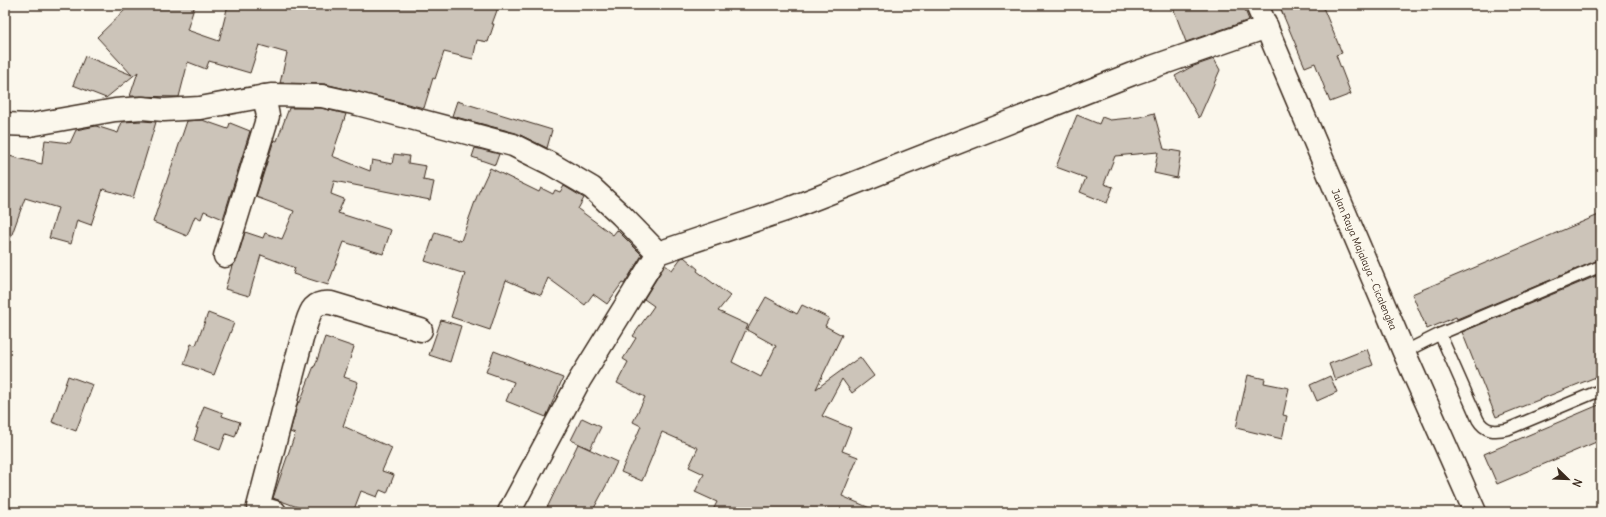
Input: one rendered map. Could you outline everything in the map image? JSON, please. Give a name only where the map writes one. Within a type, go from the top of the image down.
[{"type":"street","name":"Jalan Raya Majalaya - Cicalengka","points":[[1257,5],[1404,352],[1475,512]]},
{"type":"street","points":[[514,510],[579,380],[658,253],[791,208],[1132,74],[1267,27]]},
{"type":"street","points":[[5,124],[30,125],[128,109],[142,108],[164,110],[200,108],[264,96],[298,94],[322,96],[366,106],[513,145],[551,164],[592,188],[658,253]]},
{"type":"street","points":[[225,256],[268,116],[264,96]]},
{"type":"street","points":[[263,510],[304,331],[313,307],[318,303],[331,303],[421,330]]},
{"type":"lane","points":[[1404,352],[1440,334],[1601,266]]},
{"type":"lane","points":[[1440,334],[1478,420],[1481,425],[1488,430],[1496,432],[1508,429],[1601,390]]},
{"type":"building","points":[[130,5],[195,5],[187,30],[219,41],[228,5],[499,5],[492,24],[494,24],[488,42],[477,40],[473,59],[444,52],[435,79],[433,78],[424,108],[325,84],[280,83],[287,53],[259,45],[250,73],[209,61],[206,69],[188,62],[179,97],[130,96],[138,72],[106,98],[73,85],[85,56],[132,75],[97,37]]},
{"type":"building","points":[[1172,5],[1243,5],[1249,20],[1186,42]]},
{"type":"building","points":[[1279,5],[1322,5],[1342,53],[1336,55],[1351,94],[1330,102],[1315,63],[1305,67]]},
{"type":"building","points":[[1214,59],[1220,70],[1199,118],[1175,76],[1191,67]]},
{"type":"building","points":[[457,101],[552,130],[547,148],[516,133],[452,116]]},
{"type":"building","points":[[289,108],[321,108],[346,114],[332,156],[370,171],[372,160],[392,164],[394,154],[409,156],[408,163],[426,166],[423,180],[434,182],[430,200],[334,181],[331,194],[344,199],[338,213],[391,230],[383,254],[344,242],[328,285],[293,274],[295,268],[261,255],[249,296],[225,289],[232,266],[237,260],[245,232],[263,238],[265,233],[282,239],[294,211],[256,197],[274,140],[277,141]]},
{"type":"building","points":[[1154,113],[1164,149],[1181,152],[1177,178],[1154,173],[1158,152],[1115,156],[1104,184],[1113,187],[1107,203],[1080,192],[1086,178],[1056,167],[1077,115],[1099,124],[1102,117],[1110,120],[1140,117]]},
{"type":"building","points":[[202,120],[228,129],[230,123],[250,131],[223,219],[204,211],[201,219],[195,216],[187,236],[153,222],[187,121]]},
{"type":"building","points":[[122,122],[156,122],[133,198],[103,189],[91,225],[77,220],[71,244],[49,238],[58,208],[25,198],[7,248],[5,247],[5,155],[42,164],[45,140],[70,143],[76,130],[96,126],[118,133]]},
{"type":"building","points":[[475,148],[499,154],[495,165],[472,157]]},
{"type":"building","points":[[490,168],[539,192],[541,188],[553,194],[555,190],[560,192],[564,186],[584,198],[578,209],[613,235],[617,230],[642,255],[624,284],[622,283],[607,304],[593,294],[585,305],[548,278],[541,295],[506,280],[490,330],[451,317],[465,274],[425,261],[435,232],[461,241],[477,196]]},
{"type":"building","points":[[1601,214],[1601,259],[1457,319],[1456,317],[1427,329],[1412,294]]},
{"type":"building","points":[[684,257],[698,269],[697,271],[730,296],[718,311],[748,325],[732,362],[761,377],[776,346],[747,330],[766,297],[797,314],[802,305],[829,318],[825,326],[842,335],[816,389],[860,357],[874,376],[852,393],[842,379],[822,416],[851,428],[842,451],[858,457],[842,496],[879,512],[712,512],[717,502],[695,492],[704,474],[689,467],[698,448],[662,432],[642,481],[621,472],[641,426],[633,422],[645,397],[617,383],[628,362],[623,359],[636,338],[633,336],[654,306],[644,299],[665,265],[672,270],[681,258]]},
{"type":"building","points":[[1601,274],[1601,375],[1496,417],[1462,332]]},
{"type":"building","points":[[208,313],[234,323],[214,375],[184,364],[191,344],[196,345]]},
{"type":"building","points":[[441,320],[461,326],[450,362],[429,355]]},
{"type":"building","points":[[325,337],[354,347],[344,377],[358,382],[343,426],[392,448],[382,471],[394,475],[387,493],[380,490],[377,497],[361,491],[353,512],[299,512],[300,508],[273,498],[295,434],[290,432],[298,402],[300,402],[315,366]]},
{"type":"building","points":[[1367,349],[1373,365],[1335,380],[1329,364]]},
{"type":"building","points":[[494,351],[563,378],[546,417],[506,401],[514,382],[486,372]]},
{"type":"building","points":[[1248,375],[1265,379],[1264,383],[1289,388],[1283,415],[1287,416],[1282,439],[1236,428]]},
{"type":"building","points":[[68,376],[93,385],[76,431],[52,422]]},
{"type":"building","points":[[1330,376],[1337,392],[1317,401],[1310,385]]},
{"type":"building","points":[[1601,404],[1601,440],[1497,484],[1484,454]]},
{"type":"building","points":[[204,406],[223,413],[222,416],[240,422],[235,437],[226,434],[220,450],[194,440],[198,428],[196,428]]},
{"type":"building","points":[[582,418],[601,427],[590,449],[571,440]]},
{"type":"building","points":[[578,444],[617,462],[607,484],[592,512],[545,512]]}]
